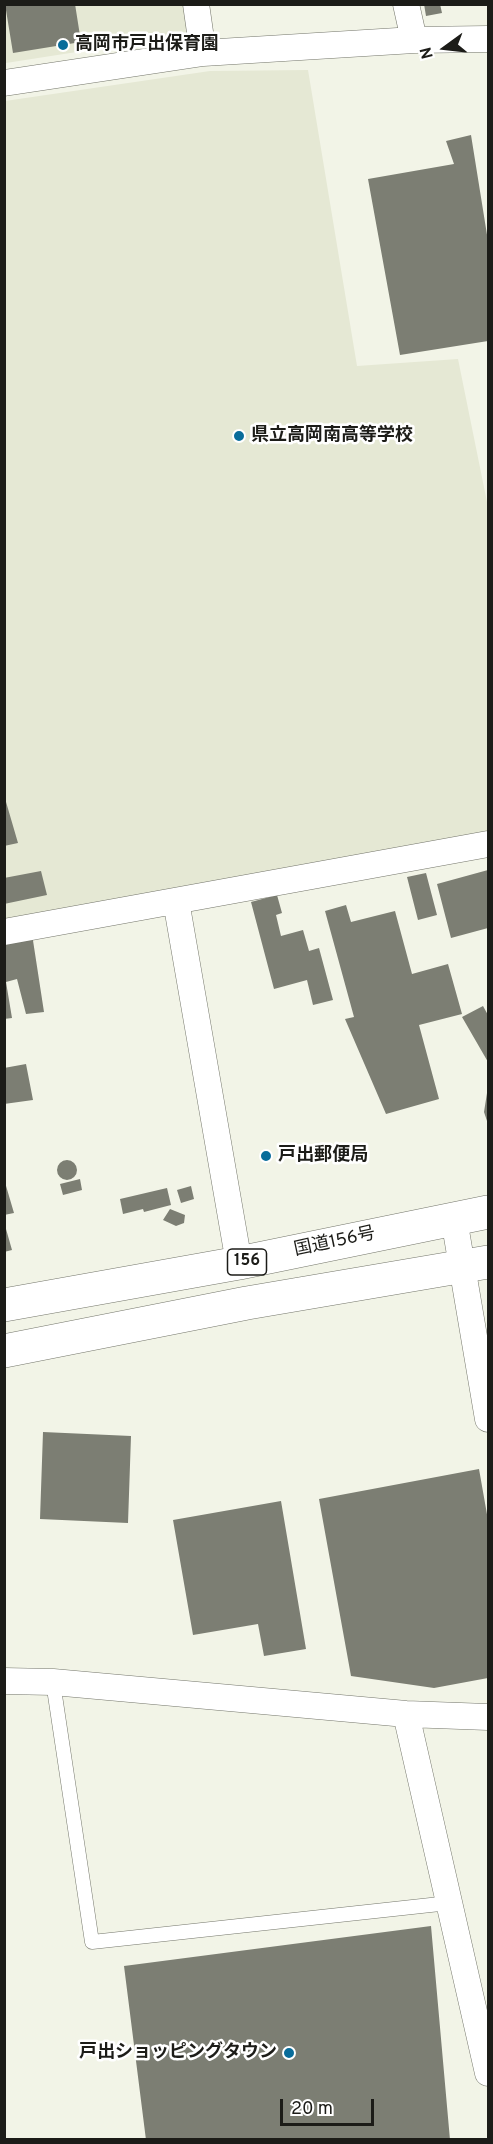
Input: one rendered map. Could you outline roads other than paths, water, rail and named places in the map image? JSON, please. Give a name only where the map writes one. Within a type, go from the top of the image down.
[{"type":"highway","name":"国道156号","points":[[4,1305],[239,1263],[489,1212]]},
{"type":"highway","name":"156","points":[[4,1351],[247,1303],[476,1265]]},
{"type":"street","points":[[196,4],[203,53]]},
{"type":"street","points":[[406,4],[414,40]]},
{"type":"street","points":[[4,83],[203,53],[414,40],[489,39]]},
{"type":"street","points":[[4,932],[489,844]]},
{"type":"street","points":[[176,901],[239,1263]]},
{"type":"street","points":[[454,1219],[476,1265],[489,1419]]},
{"type":"street","points":[[4,1681],[53,1682],[406,1714],[489,1717]]},
{"type":"street","points":[[406,1714],[489,2073]]},
{"type":"lane","points":[[53,1682],[92,1942],[449,1903]]},
{"type":"place","name":"高岡市戸出保育園","points":[[63,45]]},
{"type":"place","name":"県立高岡南高等学校","points":[[239,436]]},
{"type":"place","name":"戸出郵便局","points":[[266,1156]]},
{"type":"place","name":"戸出ショッピングタウン","points":[[289,2053]]}]
